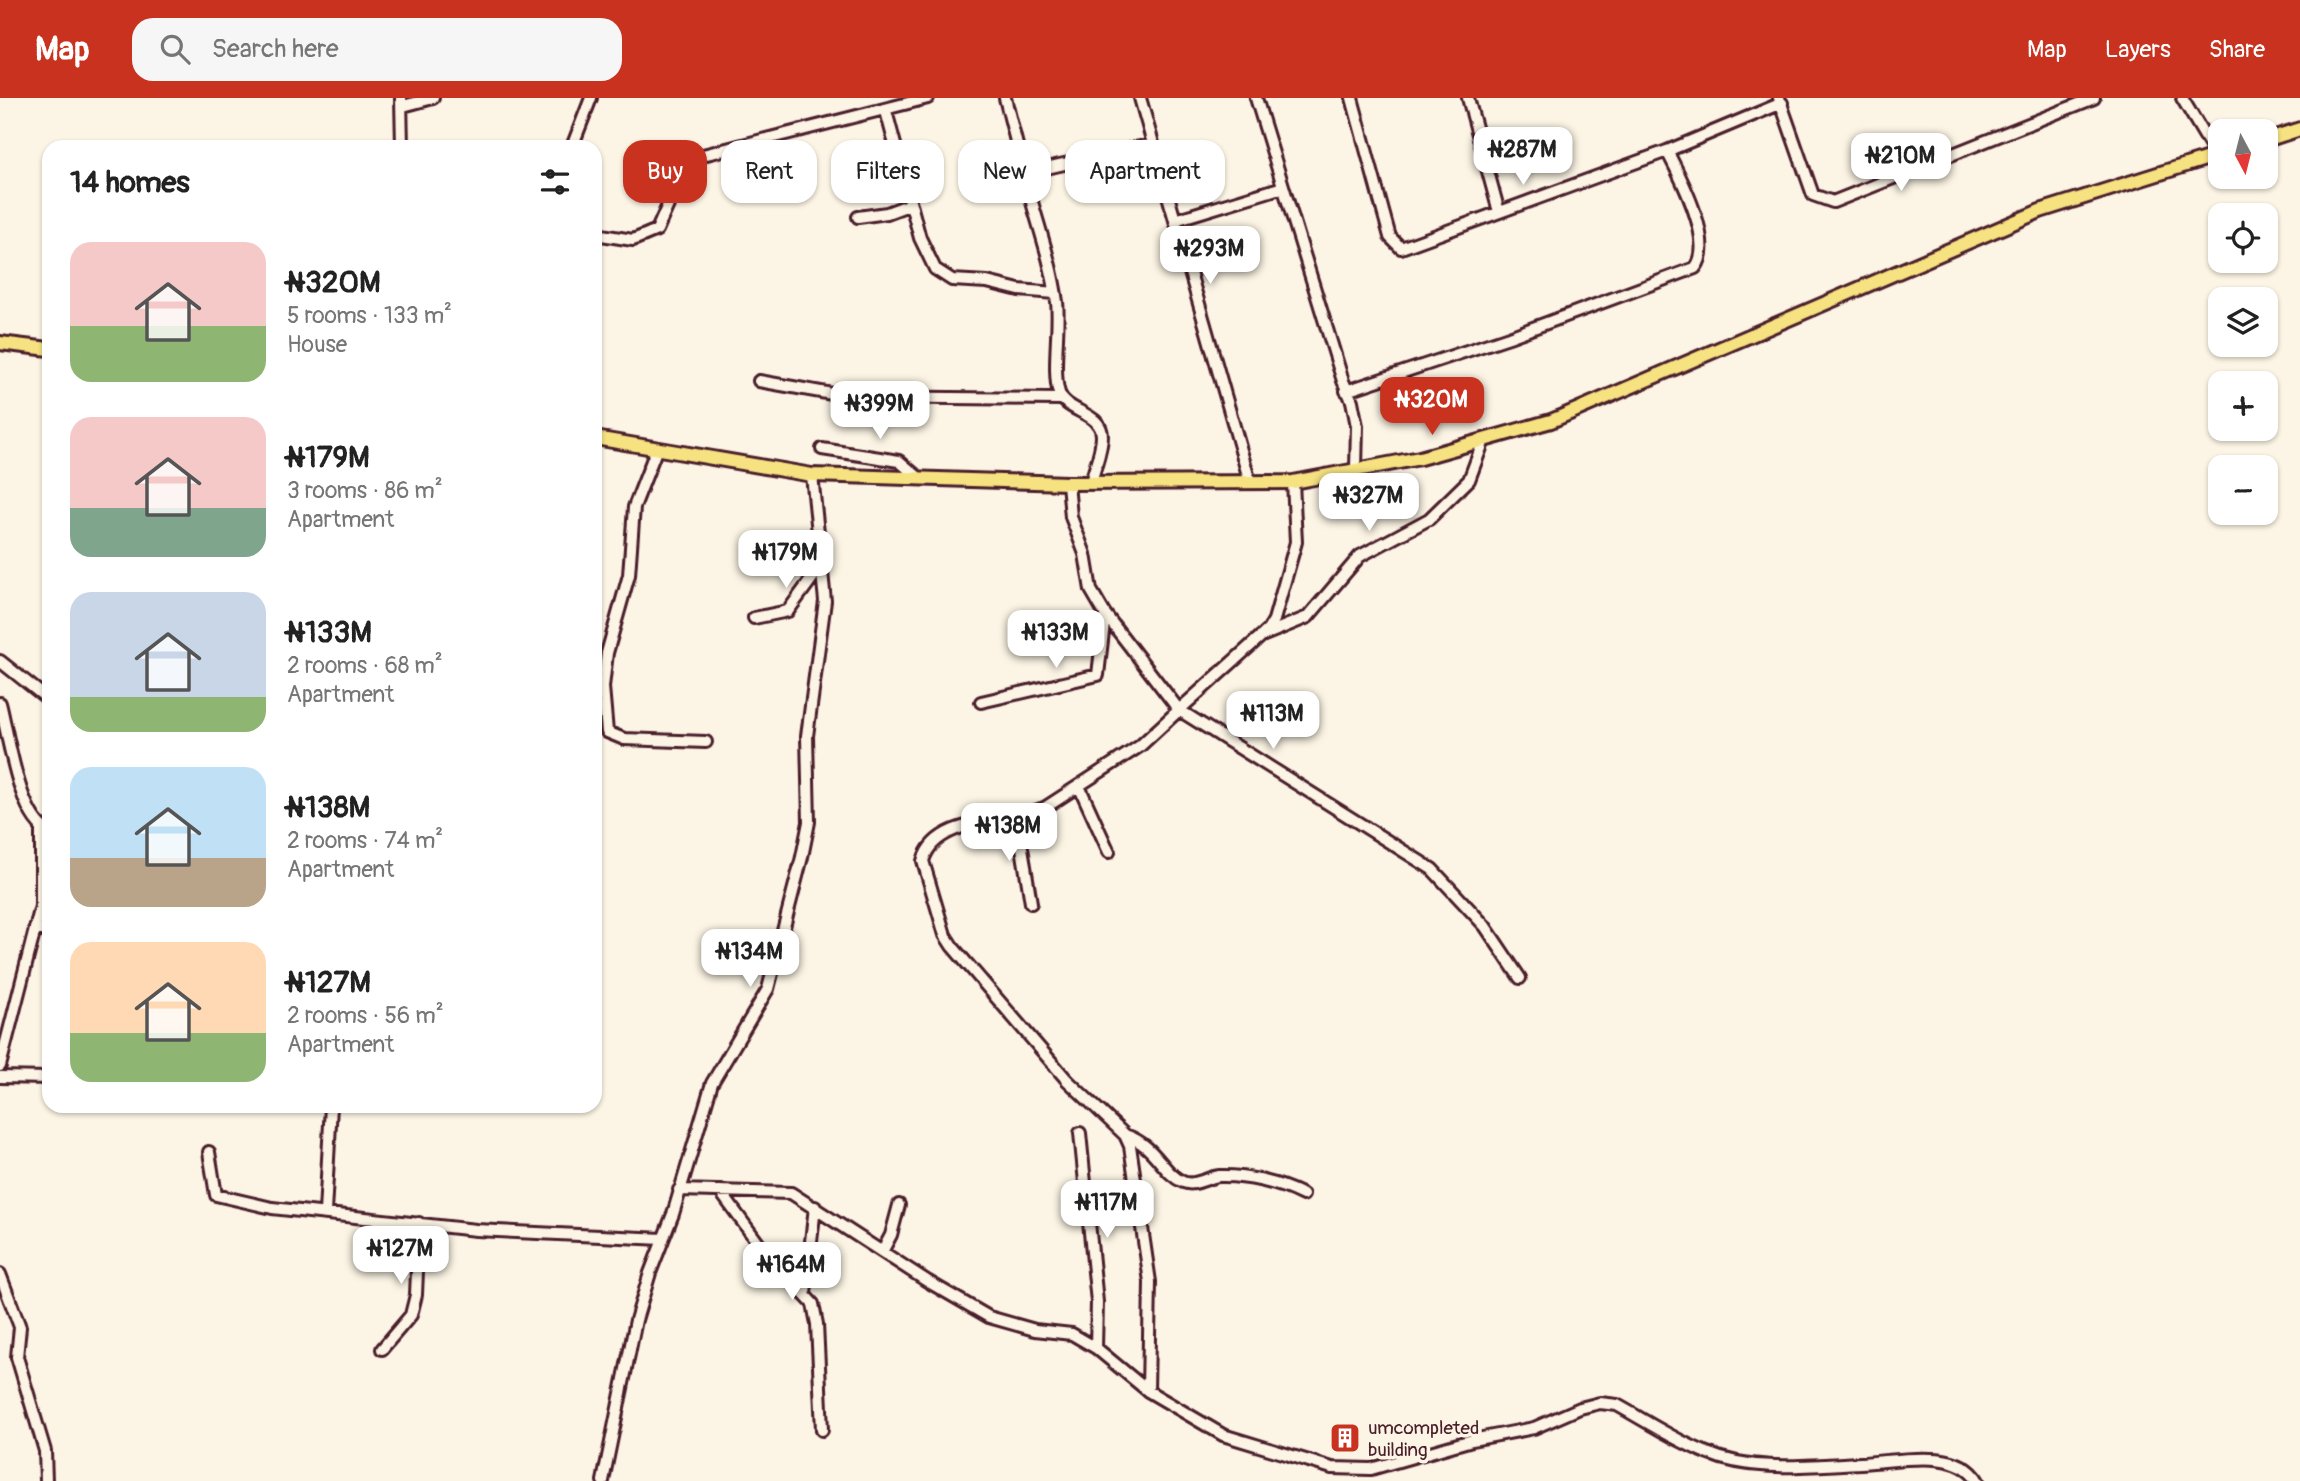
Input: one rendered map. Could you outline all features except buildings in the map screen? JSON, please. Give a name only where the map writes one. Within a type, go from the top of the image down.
[{"type":"main road","points":[[2278,136],[2300,129]]},
{"type":"main road","points":[[602,439],[812,475],[1068,483],[1293,482],[1420,457],[1551,421],[2040,211],[2208,158]]},
{"type":"main road","points":[[0,343],[42,348]]},
{"type":"street","points":[[402,140],[402,102],[433,98]]},
{"type":"street","points":[[575,140],[591,98]]},
{"type":"street","points":[[602,235],[634,240],[657,230],[687,162],[699,156],[886,111],[928,98]]},
{"type":"street","points":[[1005,98],[1016,140]]},
{"type":"street","points":[[1140,98],[1152,140]]},
{"type":"street","points":[[1256,98],[1357,426],[1356,470]]},
{"type":"street","points":[[1352,98],[1390,237],[1395,246],[1409,248],[1667,151],[1781,101],[1813,195],[1833,202],[2094,98]]},
{"type":"street","points":[[1468,98],[1499,212]]},
{"type":"street","points":[[2182,98],[2208,139]]},
{"type":"street","points":[[886,111],[920,238],[935,269],[952,280],[987,282],[1019,290],[1055,293]]},
{"type":"street","points":[[1346,391],[1509,337],[1695,268],[1700,262],[1702,244],[1682,181],[1667,151]]},
{"type":"street","points":[[1175,220],[1283,187]]},
{"type":"street","points":[[1032,203],[1047,249],[1055,293],[1059,340],[1057,381],[1062,399]]},
{"type":"street","points":[[1170,203],[1250,482]]},
{"type":"street","points":[[858,218],[911,204]]},
{"type":"street","points":[[759,382],[849,397],[1062,399],[1095,421],[1100,429],[1102,436],[1091,483]]},
{"type":"street","points":[[1261,636],[1308,617],[1360,556],[1429,519],[1469,480],[1484,440]]},
{"type":"street","points":[[657,448],[634,507],[629,575],[607,653],[603,687],[607,732],[624,739],[706,742]]},
{"type":"street","points":[[822,449],[899,461],[919,478]]},
{"type":"street","points":[[603,1481],[636,1320],[680,1190],[712,1083],[768,989],[802,857],[808,822],[807,736],[825,601],[812,475]]},
{"type":"street","points":[[1293,482],[1294,555],[1274,620],[1261,636],[1140,746],[1046,807],[1017,817],[954,830],[926,850],[923,861],[946,935],[1067,1080],[1125,1135],[1146,1144],[1180,1181],[1194,1183],[1222,1176],[1283,1185],[1303,1195]]},
{"type":"street","points":[[1068,483],[1071,517],[1085,554],[1088,580],[1105,614],[1179,710],[1432,869],[1485,926],[1520,978]]},
{"type":"street","points":[[754,618],[788,611],[802,597],[821,566]]},
{"type":"street","points":[[981,702],[1098,675],[1105,614]]},
{"type":"street","points":[[0,662],[42,695]]},
{"type":"street","points":[[0,703],[24,799],[42,826]]},
{"type":"street","points":[[1079,786],[1108,852]]},
{"type":"street","points":[[1017,817],[1031,903]]},
{"type":"street","points":[[0,1066],[42,895]]},
{"type":"street","points":[[35,929],[42,930]]},
{"type":"street","points":[[0,1077],[42,1078]]},
{"type":"street","points":[[325,1212],[331,1113]]},
{"type":"street","points":[[1080,1133],[1097,1302],[1096,1348]]},
{"type":"street","points":[[1125,1135],[1132,1156],[1150,1282],[1148,1391]]},
{"type":"street","points":[[209,1152],[216,1195],[272,1209],[325,1212],[476,1230],[663,1239]]},
{"type":"street","points":[[680,1190],[791,1193],[989,1317],[1035,1330],[1072,1334],[1096,1348],[1148,1391],[1223,1435],[1332,1468],[1371,1469],[1472,1440],[1534,1428],[1600,1403],[1617,1405],[1706,1453],[1736,1462],[1766,1466],[1932,1459],[1964,1468],[1978,1481]]},
{"type":"street","points":[[720,1191],[764,1251],[813,1304],[817,1324],[821,1430]]},
{"type":"street","points":[[882,1252],[891,1236],[899,1205]]},
{"type":"street","points":[[805,1293],[815,1207]]},
{"type":"street","points":[[382,1349],[411,1315],[416,1294],[419,1223]]},
{"type":"street","points":[[0,1274],[20,1326],[17,1357],[45,1451],[46,1481]]},
{"type":"place","name":"umcompleted building","points":[[1345,1438]]}]
